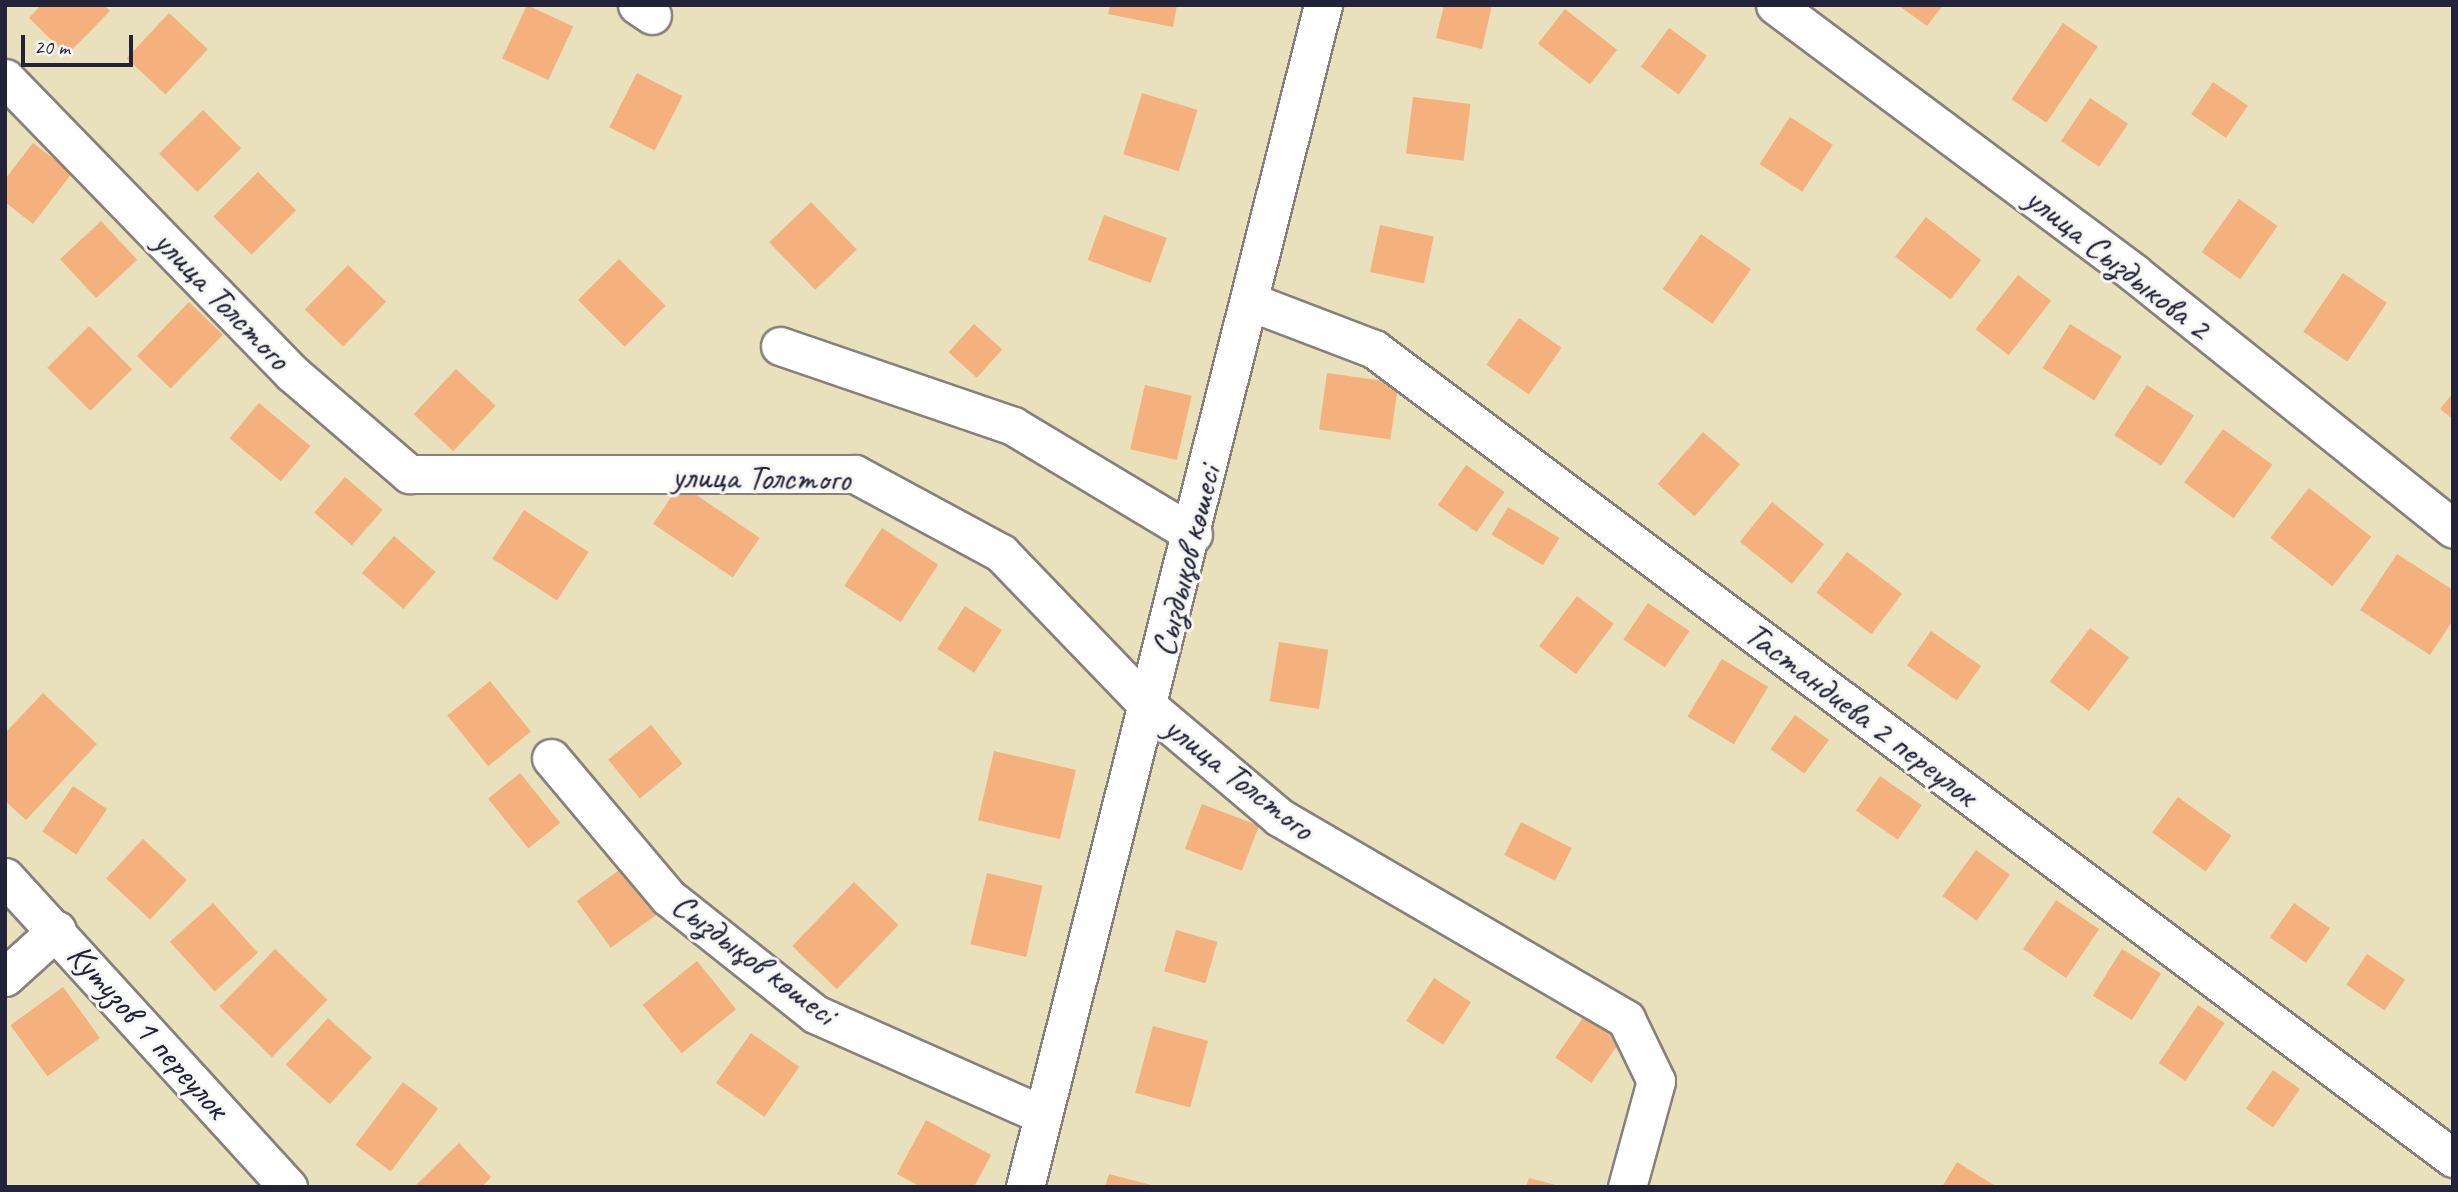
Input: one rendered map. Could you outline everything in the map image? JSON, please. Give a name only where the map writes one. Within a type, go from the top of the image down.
[{"type":"street","name":"Сыздықов көшесі","points":[[1025,1187],[1193,534],[1323,5]]},
{"type":"street","name":"улица Сыздыкова 2","points":[[1775,5],[2134,273],[2453,530]]},
{"type":"street","name":"улица Толстого","points":[[5,78],[292,373],[409,474],[855,474],[1001,553],[1149,706],[1279,817],[1626,1019],[1656,1081],[1627,1187]]},
{"type":"street","name":"Тастандиева 2 переулок","points":[[1251,302],[1374,349],[2453,1158]]},
{"type":"street","points":[[780,346],[1013,426],[1193,534]]},
{"type":"street","name":"Сыздықов көшесі","points":[[551,758],[668,897],[815,1014],[1043,1115]]},
{"type":"street","name":"Кутузов 1 переулок","points":[[5,877],[57,930],[288,1187]]},
{"type":"street","points":[[5,977],[57,930]]},
{"type":"building","points":[[41,5],[104,5],[110,11],[67,55],[29,18]]},
{"type":"building","points":[[527,5],[573,27],[548,80],[502,58]]},
{"type":"building","points":[[1110,5],[1177,5],[1173,27],[1108,14]]},
{"type":"building","points":[[1444,5],[1492,5],[1482,49],[1436,38]]},
{"type":"building","points":[[1898,5],[1943,5],[1927,26]]},
{"type":"building","points":[[1565,9],[1617,50],[1590,84],[1538,44]]},
{"type":"building","points":[[169,13],[208,49],[165,94],[127,58]]},
{"type":"building","points":[[2063,23],[2098,46],[2046,123],[2012,99]]},
{"type":"building","points":[[1669,28],[1707,56],[1679,94],[1641,67]]},
{"type":"building","points":[[637,73],[682,96],[655,151],[609,127]]},
{"type":"building","points":[[2213,82],[2248,105],[2226,138],[2191,114]]},
{"type":"building","points":[[1142,93],[1197,110],[1179,171],[1123,154]]},
{"type":"building","points":[[1413,97],[1471,104],[1464,161],[1406,154]]},
{"type":"building","points":[[2090,98],[2128,124],[2099,167],[2061,141]]},
{"type":"building","points":[[203,110],[241,148],[197,192],[159,154]]},
{"type":"building","points":[[1790,117],[1833,145],[1802,192],[1760,164]]},
{"type":"building","points":[[33,143],[72,173],[33,224],[5,202],[5,179]]},
{"type":"building","points":[[258,172],[296,210],[252,255],[213,217]]},
{"type":"building","points":[[2239,199],[2278,226],[2240,279],[2202,252]]},
{"type":"building","points":[[811,202],[857,249],[815,290],[769,242]]},
{"type":"building","points":[[1104,215],[1167,238],[1151,283],[1088,260]]},
{"type":"building","points":[[1926,217],[1981,260],[1950,299],[1895,256]]},
{"type":"building","points":[[101,221],[137,260],[96,298],[60,259]]},
{"type":"building","points":[[1380,225],[1434,236],[1424,283],[1370,272]]},
{"type":"building","points":[[1701,234],[1751,269],[1713,324],[1663,289]]},
{"type":"building","points":[[619,259],[666,306],[625,347],[578,300]]},
{"type":"building","points":[[348,265],[386,302],[343,346],[305,310]]},
{"type":"building","points":[[2343,273],[2387,303],[2347,361],[2303,332]]},
{"type":"building","points":[[2018,275],[2051,301],[2009,355],[1976,329]]},
{"type":"building","points":[[189,302],[223,335],[171,389],[137,356]]},
{"type":"building","points":[[1519,318],[1562,348],[1529,395],[1486,365]]},
{"type":"building","points":[[974,324],[1002,349],[977,378],[949,352]]},
{"type":"building","points":[[2070,324],[2122,356],[2094,400],[2042,368]]},
{"type":"building","points":[[89,326],[132,369],[90,411],[47,368]]},
{"type":"building","points":[[456,369],[495,406],[453,451],[414,414]]},
{"type":"building","points":[[1327,373],[1398,383],[1390,439],[1319,429]]},
{"type":"building","points":[[1145,385],[1192,396],[1177,460],[1130,449]]},
{"type":"building","points":[[2147,385],[2194,415],[2161,466],[2114,435]]},
{"type":"building","points":[[2453,393],[2453,419],[2440,409]]},
{"type":"building","points":[[259,403],[310,446],[281,481],[229,438]]},
{"type":"building","points":[[2223,429],[2272,465],[2234,518],[2184,482]]},
{"type":"building","points":[[1703,432],[1740,464],[1695,516],[1658,484]]},
{"type":"building","points":[[1466,465],[1505,492],[1476,532],[1438,505]]},
{"type":"building","points":[[345,477],[383,510],[352,545],[314,512]]},
{"type":"building","points":[[680,484],[760,538],[733,577],[653,524]]},
{"type":"building","points":[[2309,488],[2371,537],[2332,586],[2270,538]]},
{"type":"building","points":[[1772,502],[1824,544],[1792,584],[1740,542]]},
{"type":"building","points":[[1508,507],[1559,538],[1543,565],[1492,534]]},
{"type":"building","points":[[524,510],[589,552],[557,601],[492,559]]},
{"type":"building","points":[[882,528],[938,564],[901,622],[844,586]]},
{"type":"building","points":[[394,536],[436,572],[403,609],[362,573]]},
{"type":"building","points":[[1847,552],[1902,594],[1871,634],[1816,593]]},
{"type":"building","points":[[2397,554],[2453,590],[2453,620],[2430,655],[2360,610]]},
{"type":"building","points":[[1577,596],[1614,624],[1576,674],[1539,646]]},
{"type":"building","points":[[1648,603],[1689,631],[1665,667],[1623,639]]},
{"type":"building","points":[[965,606],[1002,630],[974,673],[937,649]]},
{"type":"building","points":[[2090,628],[2129,657],[2089,711],[2050,682]]},
{"type":"building","points":[[1931,631],[1981,666],[1957,700],[1907,665]]},
{"type":"building","points":[[1279,642],[1328,650],[1319,709],[1270,701]]},
{"type":"building","points":[[1722,659],[1768,687],[1734,744],[1687,716]]},
{"type":"building","points":[[490,681],[531,732],[488,766],[447,716]]},
{"type":"building","points":[[43,693],[97,744],[26,820],[5,801],[5,733]]},
{"type":"building","points":[[1795,715],[1829,740],[1804,774],[1770,749]]},
{"type":"building","points":[[651,725],[682,764],[640,798],[608,760]]},
{"type":"building","points":[[994,751],[1076,770],[1060,839],[978,820]]},
{"type":"building","points":[[520,773],[560,823],[528,849],[488,799]]},
{"type":"building","points":[[1880,776],[1922,805],[1898,840],[1856,810]]},
{"type":"building","points":[[73,786],[107,809],[76,855],[42,832]]},
{"type":"building","points":[[2178,797],[2231,836],[2206,871],[2152,833]]},
{"type":"building","points":[[1202,804],[1259,826],[1242,871],[1185,849]]},
{"type":"building","points":[[1521,822],[1572,848],[1555,881],[1504,855]]},
{"type":"building","points":[[143,839],[187,880],[150,919],[106,878]]},
{"type":"building","points":[[1976,850],[2010,875],[1976,921],[1942,896]]},
{"type":"building","points":[[622,868],[656,915],[611,948],[577,901]]},
{"type":"building","points":[[987,873],[1043,886],[1026,957],[971,944]]},
{"type":"building","points":[[854,882],[899,925],[837,989],[792,946]]},
{"type":"building","points":[[2056,900],[2099,929],[2066,978],[2023,949]]},
{"type":"building","points":[[213,903],[258,953],[215,992],[170,942]]},
{"type":"building","points":[[2294,903],[2330,928],[2306,963],[2270,937]]},
{"type":"building","points":[[1176,930],[1217,942],[1205,983],[1164,971]]},
{"type":"building","points":[[275,949],[328,1000],[272,1057],[219,1007]]},
{"type":"building","points":[[2122,949],[2161,973],[2132,1020],[2093,996]]},
{"type":"building","points":[[2367,954],[2405,980],[2384,1010],[2346,985]]},
{"type":"building","points":[[697,961],[736,1009],[682,1053],[643,1005]]},
{"type":"building","points":[[1434,978],[1471,1002],[1443,1045],[1406,1021]]},
{"type":"building","points":[[63,987],[100,1038],[47,1076],[10,1025]]},
{"type":"building","points":[[2198,1005],[2225,1023],[2185,1081],[2159,1063]]},
{"type":"building","points":[[1585,1015],[1621,1040],[1591,1083],[1555,1058]]},
{"type":"building","points":[[328,1018],[372,1057],[330,1104],[286,1065]]},
{"type":"building","points":[[1153,1026],[1208,1041],[1190,1107],[1135,1093]]},
{"type":"building","points":[[751,1033],[799,1067],[764,1117],[716,1083]]},
{"type":"building","points":[[2273,1070],[2300,1089],[2273,1127],[2246,1109]]},
{"type":"building","points":[[403,1082],[438,1108],[391,1172],[355,1145]]},
{"type":"building","points":[[926,1120],[991,1155],[974,1187],[921,1187],[897,1174]]},
{"type":"building","points":[[459,1143],[491,1177],[482,1187],[414,1187]]},
{"type":"building","points":[[1957,1162],[1997,1187],[1942,1187]]},
{"type":"building","points":[[1109,1174],[1155,1186],[1155,1187],[1105,1187]]},
{"type":"building","points":[[1529,1178],[1560,1186],[1560,1187],[1526,1187]]}]
